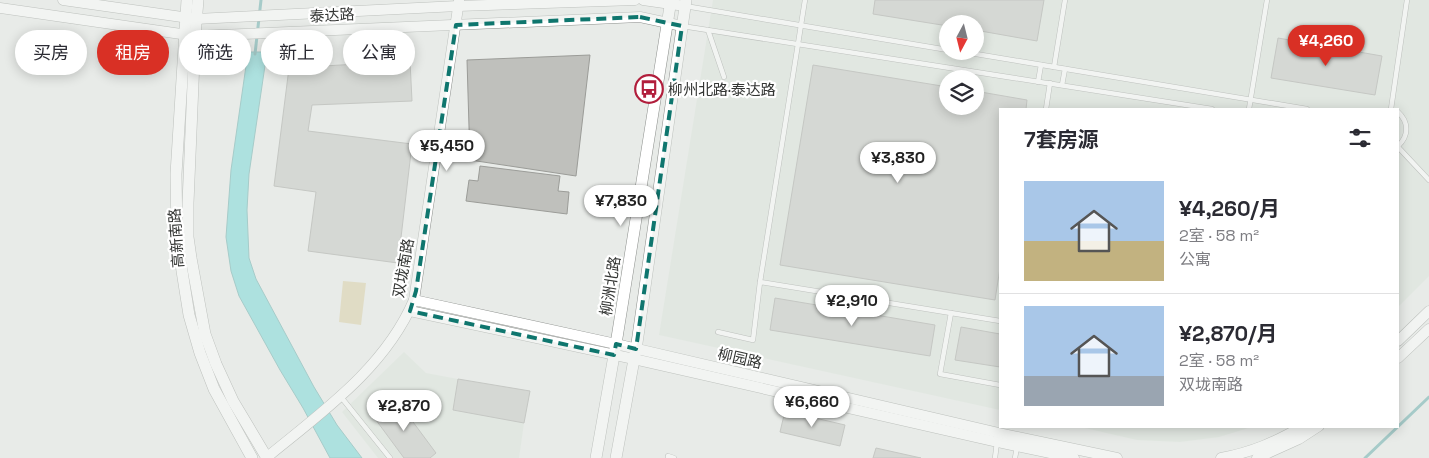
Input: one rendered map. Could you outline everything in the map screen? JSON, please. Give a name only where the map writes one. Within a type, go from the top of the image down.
[{"type":"main road","name":"高新南路","points":[[187,0],[191,18],[190,30]]},
{"type":"main road","name":"高新南路","points":[[191,18],[198,0]]},
{"type":"main road","name":"柳洲北路","points":[[596,458],[670,2]]},
{"type":"main road","points":[[616,458],[635,354],[686,3]]},
{"type":"main road","name":"高新南路","points":[[186,75],[176,181],[177,235],[189,315],[200,352],[214,388],[252,458]]},
{"type":"main road","name":"高新南路","points":[[190,75],[188,237],[205,334],[233,401],[266,458]]},
{"type":"street","name":"泰达路","points":[[63,0],[191,18],[274,16],[458,3],[635,0]]},
{"type":"street","points":[[643,0],[686,3]]},
{"type":"street","name":"双垅南路","points":[[266,458],[360,378],[382,352],[410,311],[414,300],[458,3]]},
{"type":"street","name":"泰达路","points":[[0,8],[179,33]]},
{"type":"street","name":"泰达路","points":[[251,34],[640,17],[682,26]]},
{"type":"street","name":"柳园路","points":[[414,300],[635,354],[998,438],[1117,458]]},
{"type":"street","name":"柳园路","points":[[410,311],[615,349]]},
{"type":"street","points":[[1399,339],[1429,311]]},
{"type":"street","points":[[1399,357],[1429,329]]},
{"type":"street","points":[[1221,458],[1238,455],[1265,446],[1298,428]]},
{"type":"street","points":[[1257,458],[1299,439],[1316,428]]},
{"type":"street","name":"柳园路","points":[[1018,442],[1074,458]]},
{"type":"lane","points":[[718,332],[753,340],[760,282],[805,0]]},
{"type":"lane","points":[[1054,67],[1065,0]]},
{"type":"lane","points":[[1248,108],[1267,0]]},
{"type":"lane","points":[[1391,108],[1407,0]]},
{"type":"lane","points":[[686,3],[939,48]]},
{"type":"lane","points":[[682,26],[1205,108]]},
{"type":"lane","points":[[708,30],[724,77]]},
{"type":"lane","points":[[984,55],[1301,108]]},
{"type":"lane","points":[[1038,82],[1041,65]]},
{"type":"lane","points":[[1062,86],[1065,69]]},
{"type":"lane","points":[[1046,108],[1050,83]]},
{"type":"lane","points":[[1399,113],[1406,122],[1407,129],[1399,145]]},
{"type":"lane","points":[[1399,147],[1429,180]]},
{"type":"lane","points":[[760,282],[999,321]]},
{"type":"lane","points":[[951,313],[940,374],[999,385]]},
{"type":"lane","points":[[338,398],[390,458]]},
{"type":"lane","points":[[995,458],[998,438]]},
{"type":"lane","points":[[1015,458],[1018,442]]},
{"type":"lane","points":[[668,458],[668,456],[674,458]]},
{"type":"highlighted area","points":[[640,17],[682,26],[636,349],[616,344],[614,355],[410,311],[416,291],[456,25]]},
{"type":"shaded area","points":[[713,0],[1429,0],[1429,276],[1399,306],[1399,108],[999,108],[999,410],[659,335]]},
{"type":"shaded area","points":[[343,281],[366,283],[361,325],[339,322]]},
{"type":"shaded area","points":[[404,352],[426,373],[458,379],[453,410],[524,423],[519,458],[378,458],[342,412]]},
{"type":"shaded area","points":[[1085,428],[1248,428],[1219,437],[1180,442],[1137,440]]},
{"type":"water","points":[[251,52],[261,52],[261,75],[264,75],[249,174],[247,210],[249,258],[256,279],[314,387],[337,425],[362,458],[330,458],[239,296],[231,271],[226,237],[231,170],[245,75],[251,75]]},
{"type":"building","points":[[875,0],[1044,0],[1037,41],[984,32],[984,15],[939,15],[939,25],[873,14]]},
{"type":"building","points":[[1278,38],[1382,56],[1375,95],[1271,78]]},
{"type":"building","points":[[590,55],[576,176],[470,160],[467,60]]},
{"type":"building","points":[[333,65],[343,65],[343,75],[411,75],[412,101],[312,105],[308,131],[412,144],[398,263],[308,251],[316,192],[274,186],[288,75],[333,75]]},
{"type":"building","points":[[813,65],[939,86],[939,115],[984,115],[984,93],[1027,100],[1026,108],[999,108],[999,274],[995,300],[780,265]]},
{"type":"building","points":[[480,166],[560,176],[558,191],[569,192],[567,214],[466,201],[469,180],[478,181]]},
{"type":"building","points":[[775,298],[935,325],[930,356],[770,330]]},
{"type":"building","points":[[961,327],[999,334],[999,367],[955,360]]},
{"type":"building","points":[[458,379],[530,391],[524,423],[453,410]]},
{"type":"building","points":[[396,399],[436,453],[430,458],[404,458],[373,416]]},
{"type":"building","points":[[785,411],[845,425],[840,446],[780,432]]},
{"type":"building","points":[[876,448],[921,458],[873,458]]},
{"type":"waterway","points":[[255,54],[261,0]]},
{"type":"waterway","points":[[1399,426],[1429,397]]},
{"type":"waterway","points":[[1365,458],[1396,428]]},
{"type":"place","name":"柳州北路·泰达路","points":[[649,89]]}]
